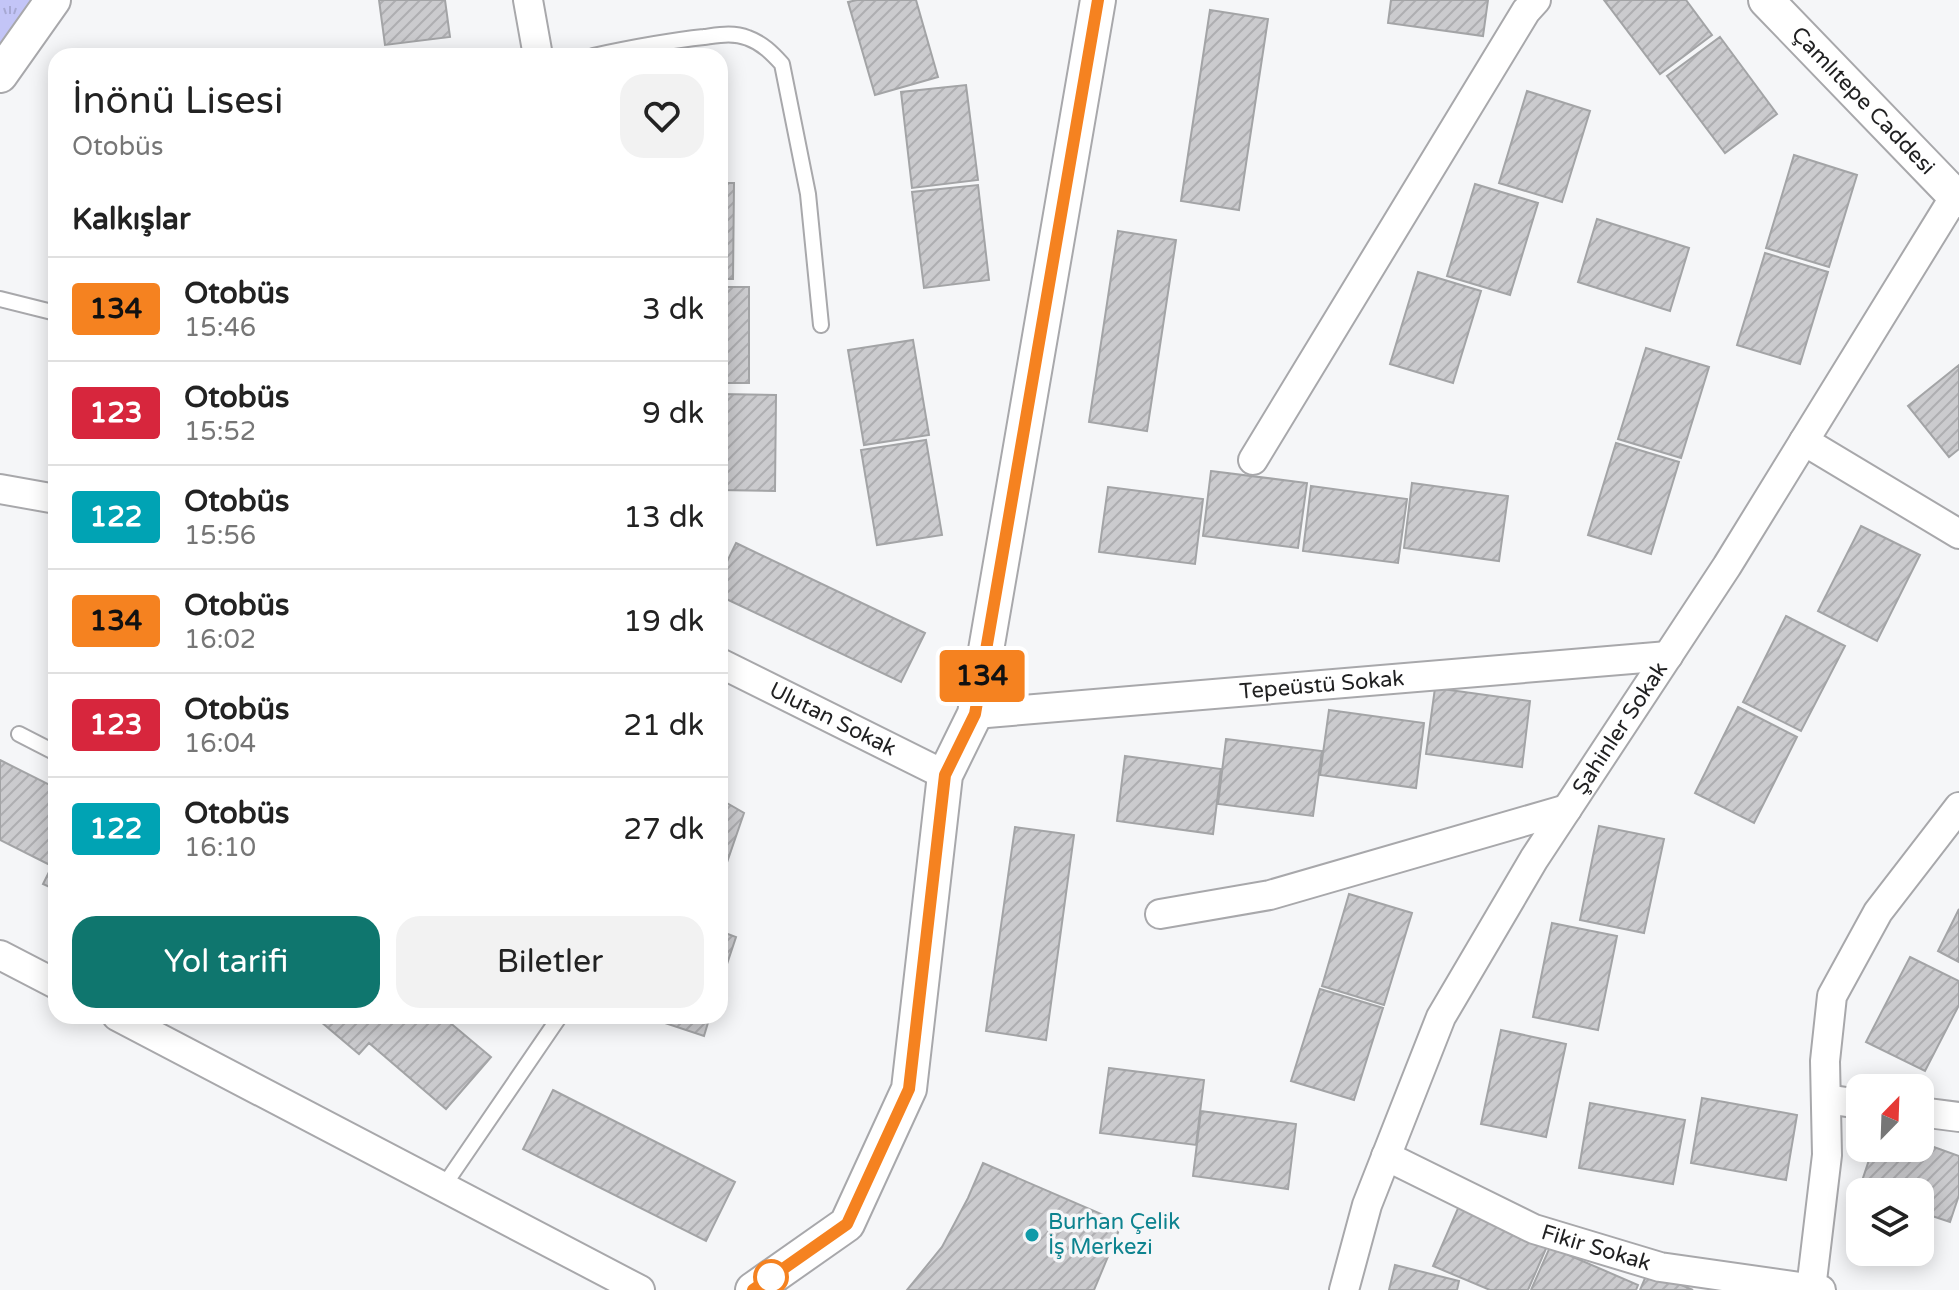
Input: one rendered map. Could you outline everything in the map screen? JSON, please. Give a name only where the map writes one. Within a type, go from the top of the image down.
[{"type":"street","points":[[0,75],[53,0]]},
{"type":"street","points":[[528,0],[537,48]]},
{"type":"street","points":[[753,1290],[847,1224],[909,1089],[945,775],[975,714],[1098,0]]},
{"type":"street","points":[[1253,460],[1518,24],[1536,0]]},
{"type":"street","name":"Çamlıtepe Caddesi","points":[[1766,0],[1957,198]]},
{"type":"street","name":"Şahinler Sokak","points":[[1344,1290],[1367,1205],[1441,1017],[1534,859],[1727,566],[1957,198]]},
{"type":"street","points":[[1804,441],[1959,534]]},
{"type":"street","points":[[0,489],[48,498]]},
{"type":"street","name":"Tepeüstü Sokak","points":[[975,714],[1668,656]]},
{"type":"street","name":"Ulutan Sokak","points":[[728,667],[945,775]]},
{"type":"street","points":[[1816,1289],[1827,1155],[1825,1061],[1832,996],[1878,912],[1959,807]]},
{"type":"street","points":[[1160,914],[1270,895],[1567,809]]},
{"type":"street","points":[[0,955],[48,980]]},
{"type":"street","points":[[132,1024],[640,1290]]},
{"type":"street","points":[[1826,1099],[1846,1102]]},
{"type":"street","points":[[1934,1114],[1959,1117]]},
{"type":"street","name":"Fikir Sokak","points":[[1386,1156],[1534,1229],[1660,1267],[1816,1289]]},
{"type":"lane","points":[[631,48],[733,34],[759,43],[782,64],[808,194],[821,325]]},
{"type":"lane","points":[[0,299],[48,311]]},
{"type":"lane","points":[[19,734],[48,749]]},
{"type":"lane","points":[[443,1187],[555,1024]]},
{"type":"green space","points":[[0,0],[53,0],[0,75]]},
{"type":"building","points":[[379,0],[445,0],[450,37],[385,45]]},
{"type":"building","points":[[916,0],[938,77],[875,95],[848,2]]},
{"type":"building","points":[[1391,0],[1488,0],[1483,36],[1388,23]]},
{"type":"building","points":[[1604,0],[1686,0],[1712,35],[1660,74]]},
{"type":"building","points":[[1210,10],[1268,19],[1239,210],[1181,201]]},
{"type":"building","points":[[1720,37],[1777,114],[1725,153],[1667,76]]},
{"type":"building","points":[[966,85],[978,180],[912,188],[901,92]]},
{"type":"building","points":[[1527,91],[1590,111],[1562,202],[1499,183]]},
{"type":"building","points":[[1794,155],[1857,175],[1829,267],[1766,248]]},
{"type":"building","points":[[728,183],[734,183],[733,279],[728,279]]},
{"type":"building","points":[[1475,184],[1538,203],[1510,295],[1447,276]]},
{"type":"building","points":[[978,185],[989,280],[924,288],[912,192]]},
{"type":"building","points":[[1597,219],[1689,248],[1670,311],[1578,282]]},
{"type":"building","points":[[1118,231],[1176,240],[1147,431],[1089,422]]},
{"type":"building","points":[[1765,253],[1828,272],[1800,364],[1737,345]]},
{"type":"building","points":[[1418,272],[1481,291],[1453,383],[1390,364]]},
{"type":"building","points":[[728,287],[749,287],[749,383],[728,383]]},
{"type":"building","points":[[913,340],[929,435],[864,445],[848,350]]},
{"type":"building","points":[[1646,348],[1709,367],[1681,458],[1618,439]]},
{"type":"building","points":[[1959,365],[1959,449],[1949,457],[1908,406]]},
{"type":"building","points":[[728,394],[776,395],[775,491],[728,490]]},
{"type":"building","points":[[926,440],[942,535],[877,545],[861,450]]},
{"type":"building","points":[[1616,443],[1679,462],[1651,554],[1588,535]]},
{"type":"building","points":[[1211,471],[1307,483],[1298,548],[1203,536]]},
{"type":"building","points":[[1412,483],[1508,496],[1499,561],[1404,548]]},
{"type":"building","points":[[1311,486],[1407,499],[1398,563],[1303,551]]},
{"type":"building","points":[[1108,487],[1203,499],[1195,564],[1099,552]]},
{"type":"building","points":[[1861,526],[1920,555],[1877,641],[1818,611]]},
{"type":"building","points":[[736,543],[925,633],[901,682],[728,600],[728,560]]},
{"type":"building","points":[[1786,616],[1845,646],[1801,731],[1743,702]]},
{"type":"building","points":[[1435,688],[1530,701],[1522,767],[1426,754]]},
{"type":"building","points":[[1738,707],[1797,737],[1754,823],[1695,793]]},
{"type":"building","points":[[1329,710],[1424,723],[1416,788],[1320,775]]},
{"type":"building","points":[[1226,739],[1322,751],[1313,816],[1218,804]]},
{"type":"building","points":[[1125,756],[1221,769],[1213,834],[1117,821]]},
{"type":"building","points":[[0,760],[48,784],[48,864],[0,840]]},
{"type":"building","points":[[728,804],[744,813],[728,859]]},
{"type":"building","points":[[1599,826],[1664,839],[1644,933],[1580,920]]},
{"type":"building","points":[[1015,827],[1074,835],[1046,1040],[986,1031]]},
{"type":"building","points":[[1349,894],[1412,913],[1384,1005],[1322,986]]},
{"type":"building","points":[[1959,909],[1959,962],[1938,951]]},
{"type":"building","points":[[1552,923],[1617,936],[1598,1030],[1533,1017]]},
{"type":"building","points":[[728,934],[736,937],[728,961]]},
{"type":"building","points":[[1910,957],[1959,981],[1959,1005],[1925,1071],[1866,1042]]},
{"type":"building","points":[[1320,989],[1383,1008],[1354,1100],[1291,1081]]},
{"type":"building","points":[[323,1024],[452,1024],[491,1057],[446,1109],[369,1043],[359,1054]]},
{"type":"building","points":[[668,1024],[708,1024],[704,1036]]},
{"type":"building","points":[[1501,1030],[1566,1044],[1546,1137],[1481,1124]]},
{"type":"building","points":[[1109,1068],[1204,1080],[1196,1145],[1100,1133]]},
{"type":"building","points":[[553,1090],[735,1182],[706,1241],[523,1149]]},
{"type":"building","points":[[1702,1098],[1797,1115],[1786,1180],[1691,1163]]},
{"type":"building","points":[[1590,1103],[1685,1120],[1673,1184],[1579,1168]]},
{"type":"building","points":[[1201,1111],[1296,1124],[1288,1189],[1193,1176]]},
{"type":"building","points":[[1934,1147],[1959,1156],[1959,1195],[1950,1222],[1934,1217],[1934,1178],[1863,1178],[1868,1162],[1934,1162]]},
{"type":"building","name":"Burhan Çelik İş Merkezi","points":[[983,1163],[1122,1223],[1094,1290],[907,1290],[942,1247]]},
{"type":"building","points":[[1459,1206],[1548,1244],[1528,1290],[1490,1290],[1433,1266]]},
{"type":"building","points":[[1550,1247],[1638,1285],[1636,1290],[1531,1290]]},
{"type":"building","points":[[1395,1265],[1459,1281],[1457,1290],[1389,1290]]},
{"type":"building","points":[[1648,1271],[1693,1290],[1640,1290]]},
{"type":"bus line","name":"134","points":[[753,1290],[847,1224],[909,1089],[945,775],[975,714],[1098,0]]},
{"type":"place","name":"Burhan Çelik İş Merkezi","points":[[1032,1235]]}]
